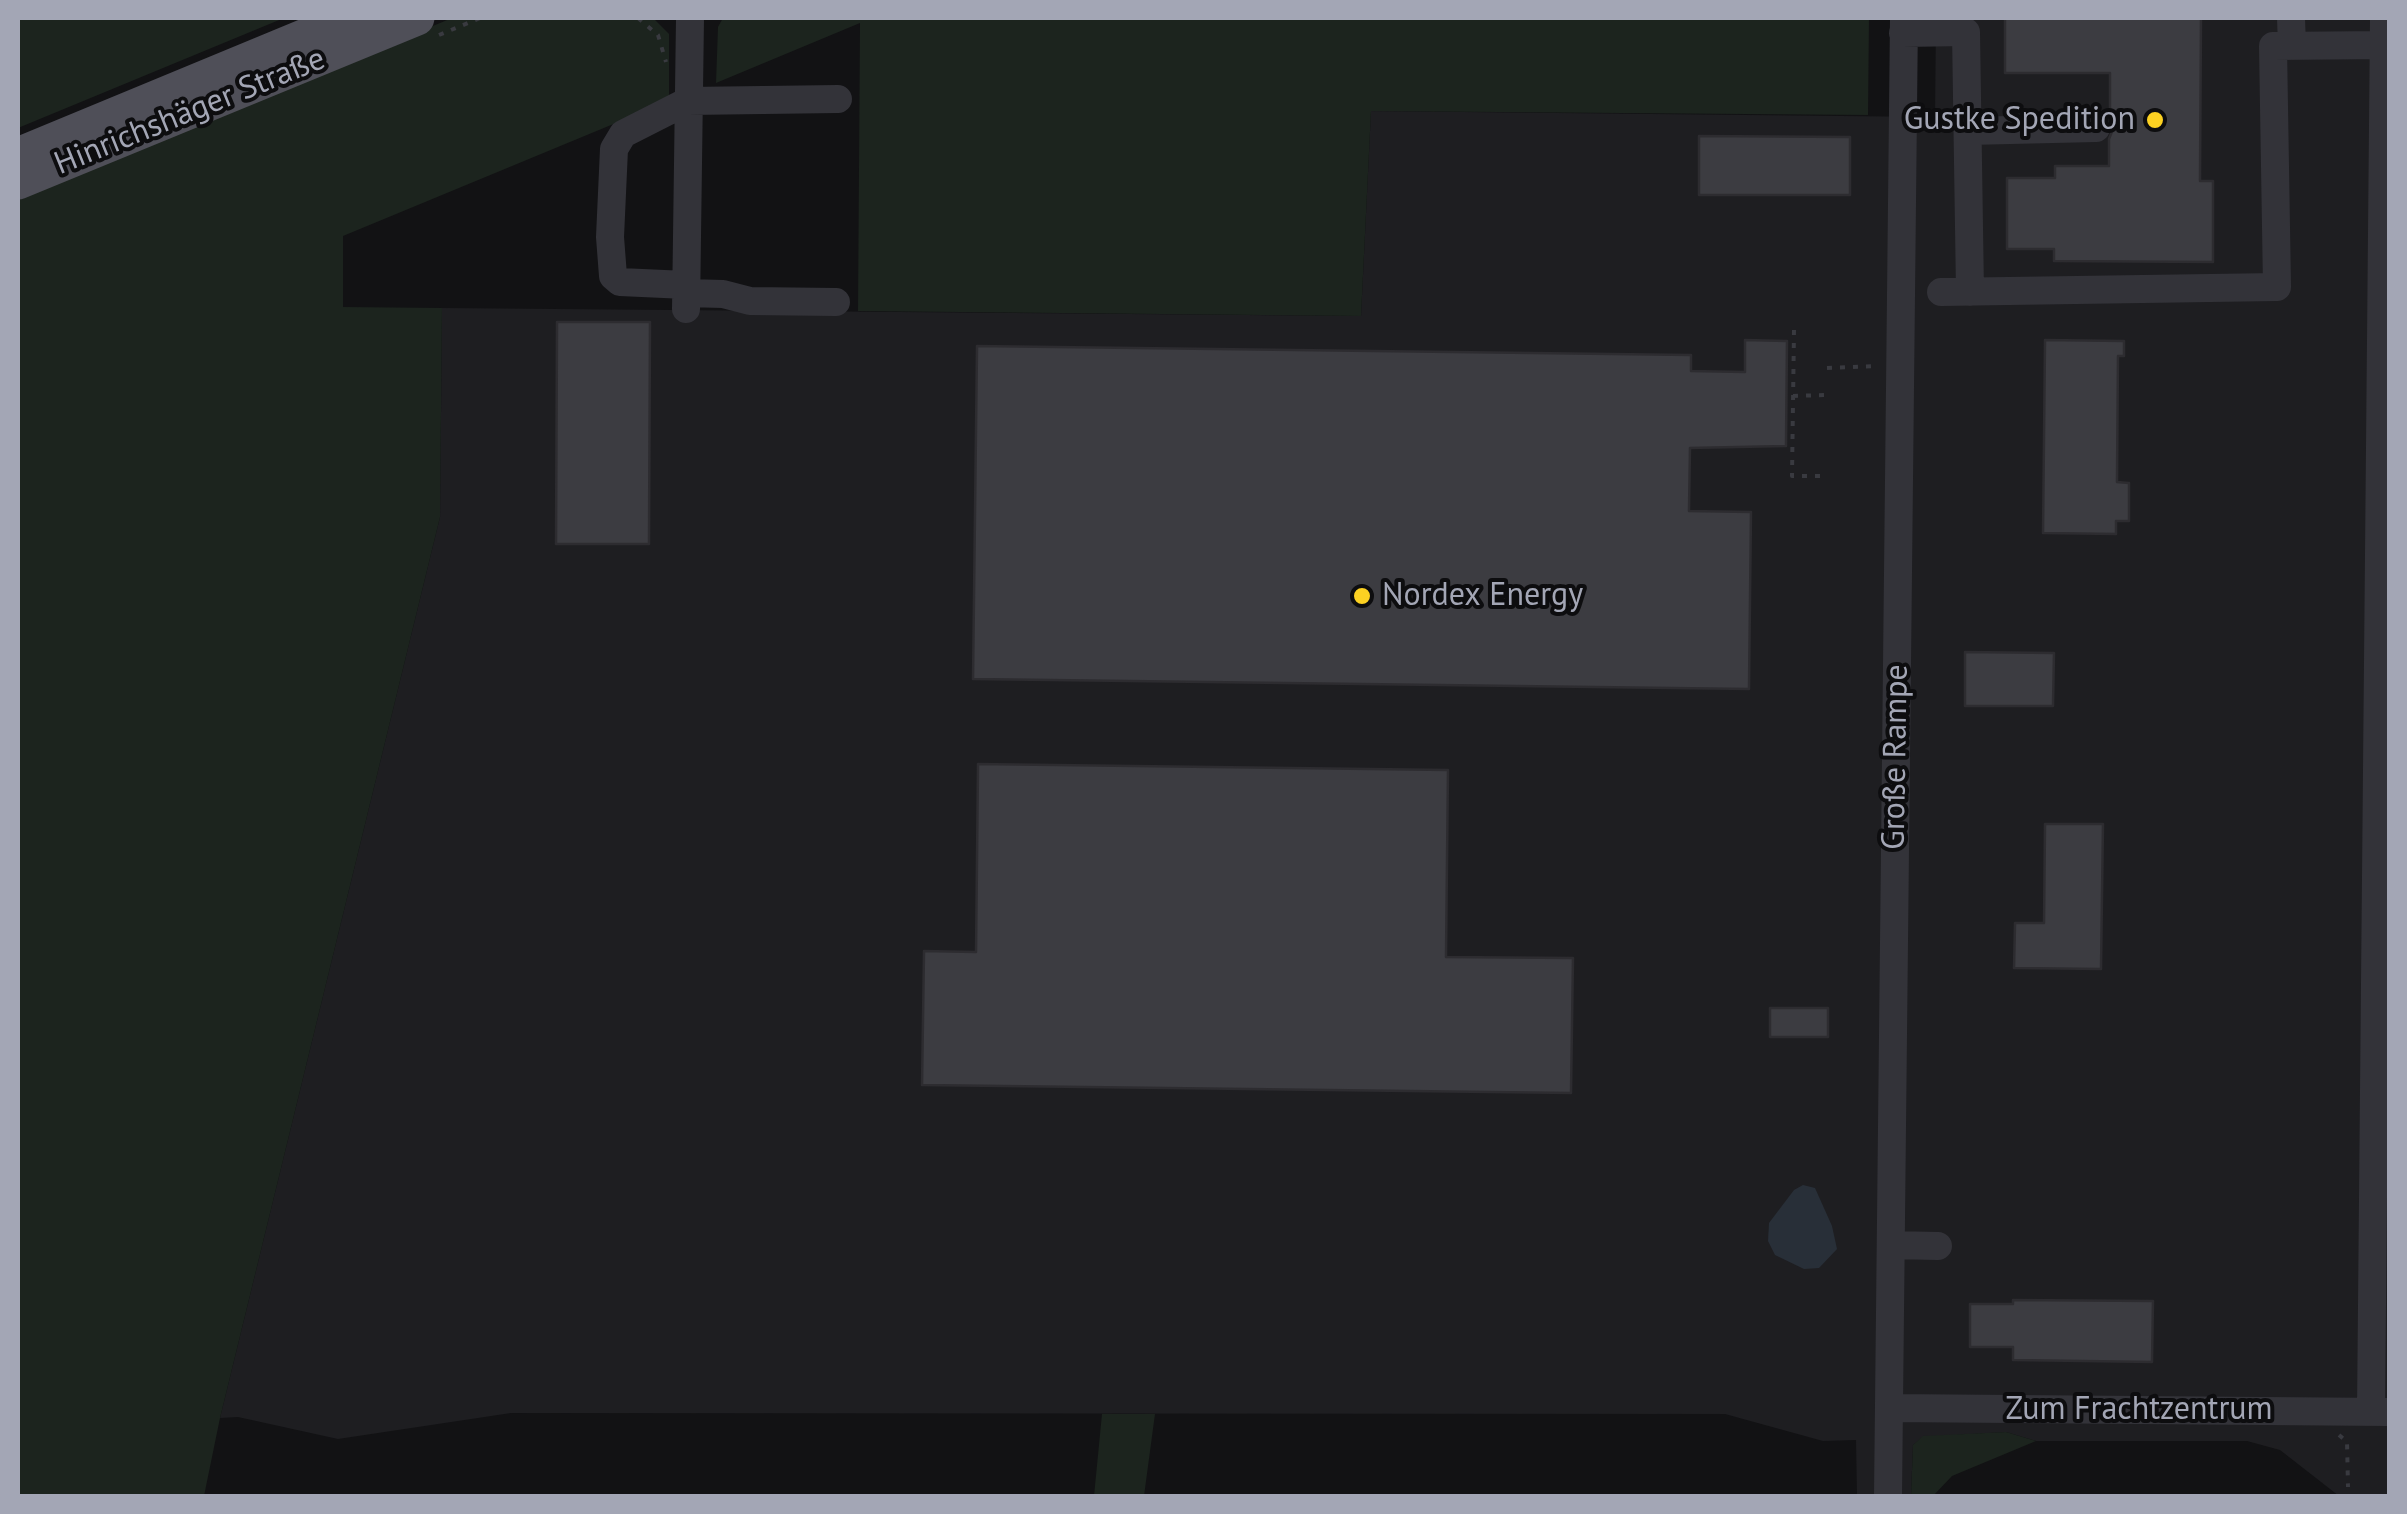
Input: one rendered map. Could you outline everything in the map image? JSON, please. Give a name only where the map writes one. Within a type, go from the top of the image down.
[{"type":"main road","name":"Hinrichshäger Straße","points":[[18,155],[349,18]]},
{"type":"main road","name":"Hinrichshäger Straße","points":[[18,182],[417,18]]},
{"type":"street","points":[[2291,18],[2292,46]]},
{"type":"street","points":[[686,296],[687,20]]},
{"type":"street","points":[[1904,25],[1966,32],[1970,292]]},
{"type":"street","name":"Große Rampe","points":[[1888,1496],[1904,25]]},
{"type":"street","points":[[1941,292],[2277,287],[2273,46],[2384,31],[2380,1412]]},
{"type":"street","points":[[836,302],[750,301],[723,294],[686,296],[620,282],[610,266],[610,237],[614,149],[623,134],[688,102],[838,99]]},
{"type":"street","points":[[1968,131],[2096,128]]},
{"type":"street","points":[[1891,1245],[1938,1246]]},
{"type":"street","name":"Zum Frachtzentrum","points":[[1890,1408],[2380,1412]]},
{"type":"path","points":[[638,18],[658,36],[664,61],[687,72]]},
{"type":"path","points":[[1794,330],[1792,476],[1826,476]]},
{"type":"path","points":[[1827,368],[1879,366]]},
{"type":"path","points":[[1793,396],[1827,395]]},
{"type":"path","points":[[2336,1433],[2347,1442],[2348,1487]]},
{"type":"shaded area","points":[[18,18],[284,18],[18,128]]},
{"type":"shaded area","points":[[452,18],[653,18],[669,34],[669,101],[343,236],[343,307],[442,308],[440,517],[204,1496],[18,1496],[18,195],[76,175]]},
{"type":"shaded area","points":[[723,18],[1869,18],[1868,115],[1371,111],[1361,316],[858,311],[860,23],[716,83],[718,27]]},
{"type":"shaded area","points":[[1936,18],[2389,18],[2389,1496],[2339,1496],[2280,1450],[2247,1441],[2036,1441],[2006,1432],[1923,1437],[1913,1445],[1911,1496],[1857,1496],[1856,1440],[1823,1441],[1725,1414],[511,1413],[338,1439],[238,1417],[220,1418],[440,517],[442,308],[1361,316],[1371,111],[1935,117]]},
{"type":"shaded area","points":[[1803,1185],[1815,1188],[1832,1226],[1837,1249],[1819,1268],[1804,1269],[1775,1255],[1768,1241],[1769,1223],[1794,1190]]},
{"type":"shaded area","points":[[1102,1414],[1155,1414],[1144,1496],[1094,1496]]},
{"type":"shaded area","points":[[2006,1432],[2036,1441],[1952,1476],[1933,1496],[1911,1496],[1913,1445],[1923,1436]]},
{"type":"building","name":"Gustke Spedition","points":[[2005,18],[2201,18],[2200,181],[2213,181],[2213,262],[2054,261],[2054,249],[2007,249],[2007,178],[2055,178],[2055,166],[2109,166],[2113,129],[2110,73],[2005,73]]},
{"type":"building","points":[[1699,136],[1850,137],[1850,195],[1699,195]]},
{"type":"building","points":[[557,322],[650,322],[649,544],[556,544]]},
{"type":"building","name":"Nordex Energy","points":[[1745,340],[1787,341],[1786,446],[1690,448],[1689,511],[1751,512],[1749,689],[973,679],[977,346],[1691,355],[1691,371],[1745,372]]},
{"type":"building","points":[[2045,340],[2124,341],[2124,356],[2118,356],[2117,482],[2129,483],[2129,521],[2116,521],[2116,534],[2043,533]]},
{"type":"building","points":[[1965,652],[2054,653],[2053,706],[1965,706]]},
{"type":"building","points":[[978,764],[1448,770],[1446,957],[1573,958],[1571,1093],[922,1085],[924,951],[976,952]]},
{"type":"building","points":[[2045,824],[2103,824],[2101,969],[2014,968],[2015,923],[2044,923]]},
{"type":"building","points":[[1770,1008],[1828,1008],[1828,1037],[1770,1037]]},
{"type":"building","points":[[2013,1300],[2153,1301],[2152,1362],[2013,1360],[2013,1347],[1970,1347],[1970,1304],[2013,1304]]},
{"type":"place","name":"Gustke Spedition","points":[[2155,120]]},
{"type":"place","name":"Nordex Energy","points":[[1362,596]]}]
